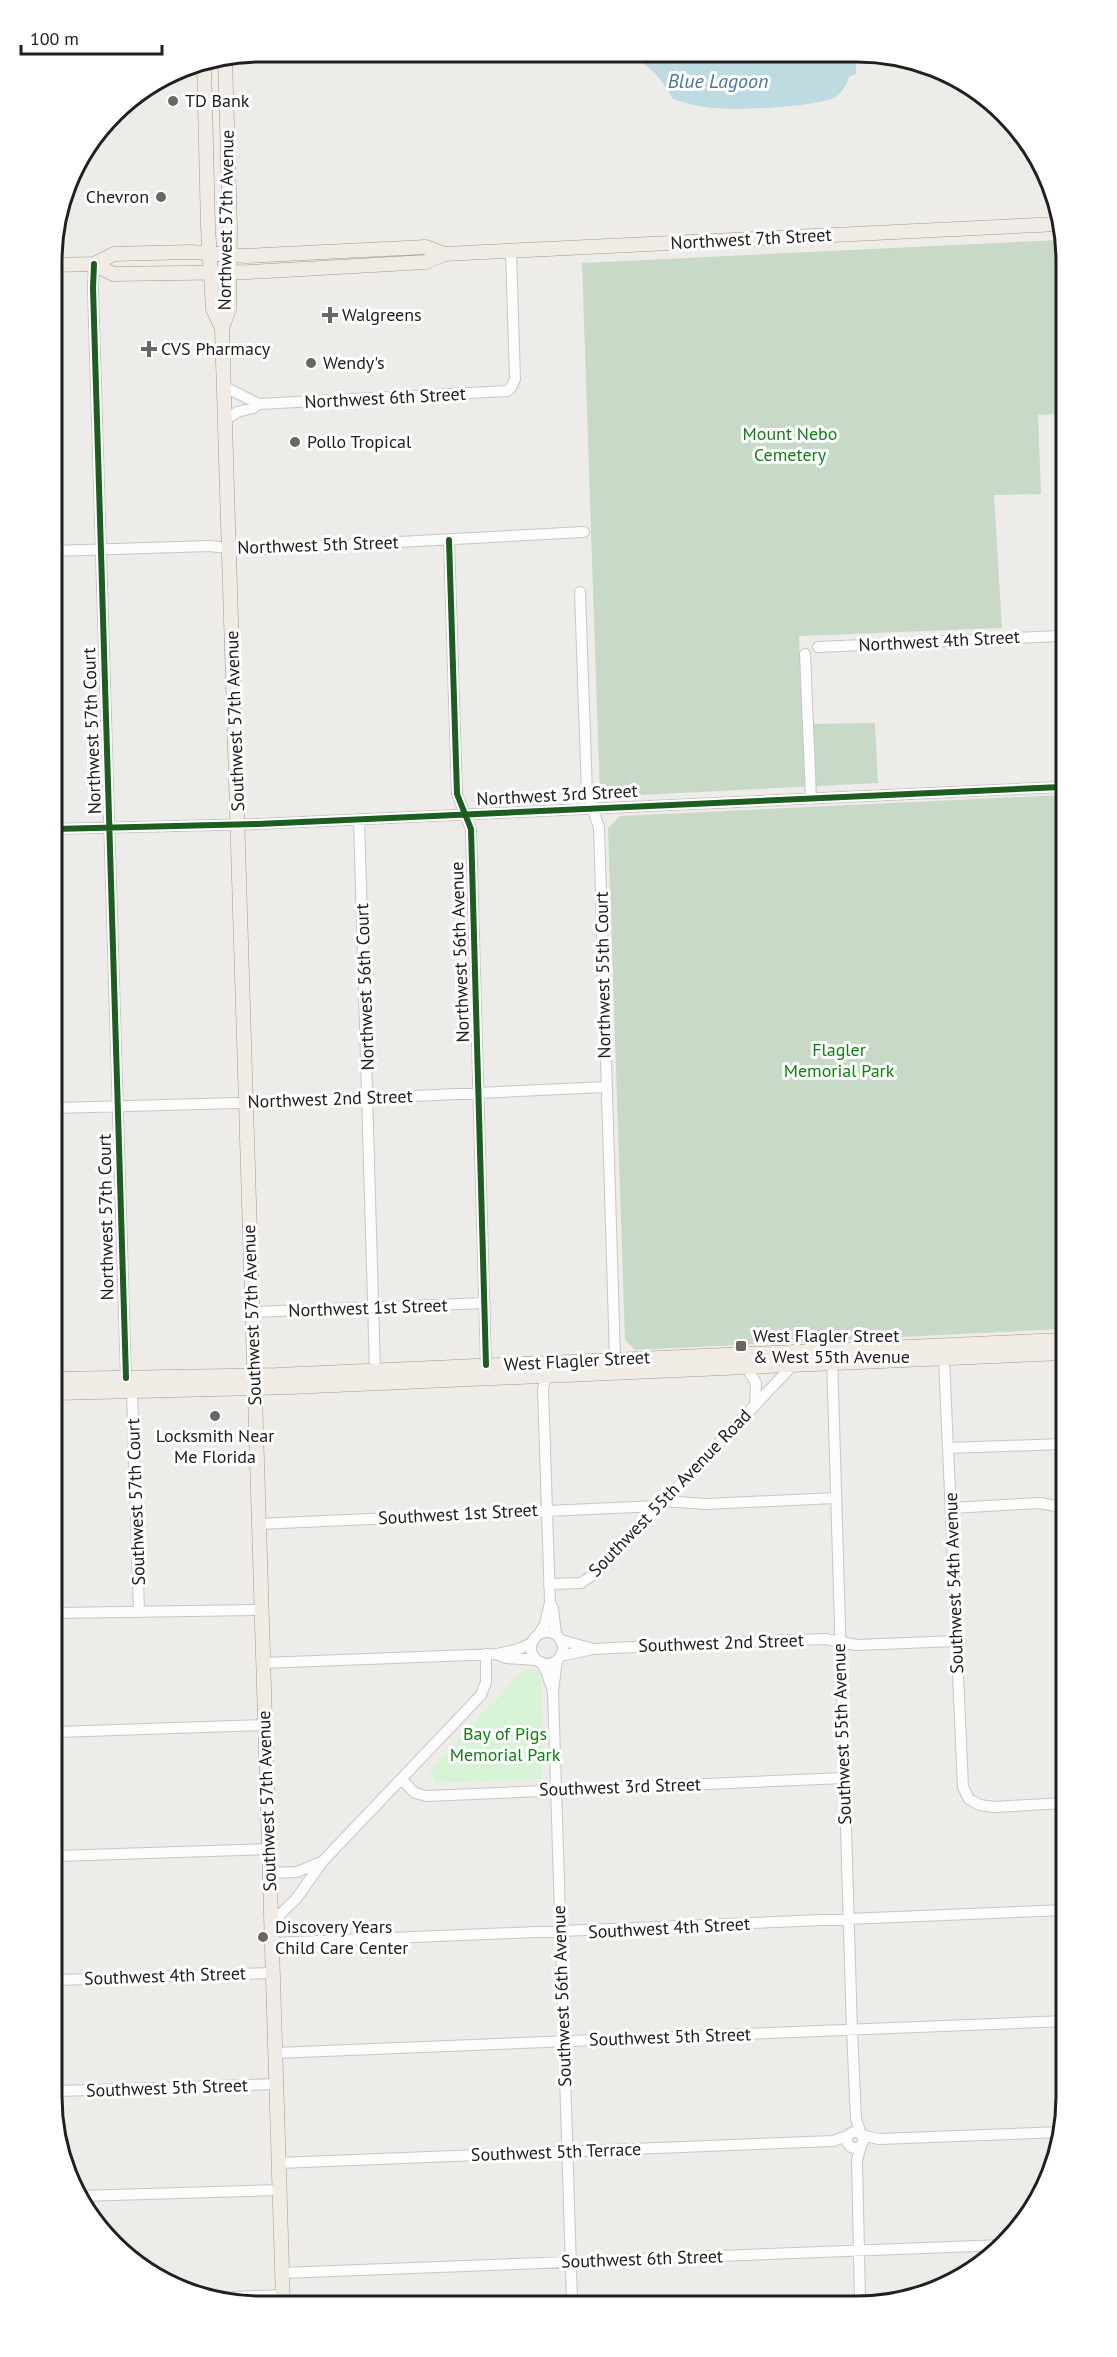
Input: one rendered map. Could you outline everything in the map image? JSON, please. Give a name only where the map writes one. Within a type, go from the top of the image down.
[{"type":"main road","name":"Northwest 57th Avenue","points":[[222,328],[229,309],[225,65]]},
{"type":"main road","name":"Northwest 57th Avenue","points":[[204,70],[213,309],[222,328]]},
{"type":"main road","name":"Northwest 7th Street","points":[[94,264],[113,274],[229,272],[426,262],[444,254],[511,250],[1052,224]]},
{"type":"main road","name":"Northwest 7th Street","points":[[62,265],[94,264],[114,254],[258,255],[426,246],[444,254]]},
{"type":"main road","name":"Southwest 57th Avenue","points":[[222,328],[282,2296]]},
{"type":"main road","name":"West Flagler Street","points":[[62,1393],[132,1392],[375,1370],[813,1351],[832,1356],[944,1358],[1055,1341]]},
{"type":"main road","name":"West Flagler Street","points":[[62,1379],[126,1378],[254,1382],[462,1380],[793,1365],[832,1356],[1003,1349],[1055,1352]]},
{"type":"main road","points":[[793,1365],[813,1351]]},
{"type":"main road","points":[[546,1376],[555,1368],[568,1362]]},
{"type":"main road","points":[[462,1380],[486,1365]]},
{"type":"street","name":"Northwest 6th Street","points":[[223,386],[259,404],[503,392],[511,388],[515,379],[511,250]]},
{"type":"street","name":"Northwest 57th Court","points":[[94,264],[126,1378]]},
{"type":"street","name":"Northwest 6th Street","points":[[225,420],[237,412],[259,404]]},
{"type":"street","name":"Northwest 5th Street","points":[[62,551],[209,546],[249,550],[584,532]]},
{"type":"street","name":"Northwest 56th Avenue","points":[[449,540],[457,794],[471,829],[486,1365]]},
{"type":"street","name":"Northwest 55th Court","points":[[580,592],[587,794],[599,827],[615,1359]]},
{"type":"street","name":"Northwest 4th Street","points":[[818,647],[1056,636]]},
{"type":"street","points":[[806,654],[811,798]]},
{"type":"street","name":"Northwest 3rd Street","points":[[62,830],[359,819],[1056,787]]},
{"type":"street","name":"Northwest 56th Court","points":[[359,819],[375,1370]]},
{"type":"street","name":"Northwest 2nd Street","points":[[62,1108],[368,1099],[606,1088]]},
{"type":"street","name":"Northwest 1st Street","points":[[251,1312],[485,1303]]},
{"type":"street","name":"Southwest 55th Avenue","points":[[832,1356],[860,2296]]},
{"type":"street","name":"Southwest 54th Avenue","points":[[944,1358],[962,1781],[965,1792],[974,1803],[994,1807],[1055,1804]]},
{"type":"street","name":"Southwest 55th Avenue Road","points":[[549,1584],[581,1583],[591,1577],[793,1365]]},
{"type":"street","name":"Southwest 55th Avenue Road","points":[[746,1367],[756,1383],[755,1406]]},
{"type":"street","points":[[539,1661],[532,1654],[536,1639],[545,1624],[549,1602],[543,1389],[546,1376]]},
{"type":"street","name":"Southwest 57th Court","points":[[132,1392],[139,1612]]},
{"type":"street","points":[[948,1448],[1055,1444]]},
{"type":"street","name":"Southwest 1st Street","points":[[258,1524],[660,1504],[835,1498]]},
{"type":"street","points":[[951,1508],[1040,1503],[1055,1508]]},
{"type":"street","points":[[497,1654],[506,1658],[549,1663],[558,1658],[563,1647],[558,1638],[553,1608],[549,1602]]},
{"type":"street","points":[[62,1613],[261,1610]]},
{"type":"street","points":[[263,1662],[497,1654],[519,1649],[549,1632],[558,1638]]},
{"type":"street","name":"Southwest 2nd Street","points":[[558,1638],[593,1649]]},
{"type":"street","name":"Southwest 2nd Street","points":[[558,1658],[593,1649],[814,1639],[857,1645],[956,1641]]},
{"type":"street","points":[[272,1923],[296,1899],[323,1861],[483,1693],[486,1678],[486,1654]]},
{"type":"street","name":"Southwest 56th Avenue","points":[[558,1658],[553,1691],[572,2296]]},
{"type":"street","name":"Southwest 56th Avenue","points":[[539,1661],[546,1671],[553,1691]]},
{"type":"street","points":[[62,1732],[265,1725]]},
{"type":"street","name":"Southwest 3rd Street","points":[[401,1779],[412,1791],[424,1795],[844,1778]]},
{"type":"street","points":[[62,1856],[268,1849]]},
{"type":"street","points":[[269,1873],[297,1872],[323,1861]]},
{"type":"street","name":"Southwest 4th Street","points":[[272,1944],[1055,1910]]},
{"type":"street","name":"Southwest 4th Street","points":[[62,1980],[273,1973]]},
{"type":"street","name":"Southwest 5th Street","points":[[275,2053],[1055,2021]]},
{"type":"street","name":"Southwest 5th Street","points":[[62,2091],[276,2084]]},
{"type":"street","name":"Southwest 5th Terrace","points":[[278,2163],[1052,2132]]},
{"type":"street","points":[[88,2196],[279,2190]]},
{"type":"street","name":"Southwest 6th Street","points":[[282,2273],[987,2246]]},
{"type":"green space","name":"Mount Nebo Cemetery","points":[[1054,240],[1056,414],[1038,415],[1041,494],[994,495],[1002,628],[799,636],[803,724],[875,723],[878,783],[600,797],[582,263]]},
{"type":"green space","name":"Flagler Memorial Park","points":[[1056,795],[1055,1329],[635,1350],[625,1340],[608,828],[620,816]]},
{"type":"green space","name":"Bay of Pigs Memorial Park","points":[[529,1668],[537,1671],[541,1679],[542,1775],[539,1779],[435,1783],[430,1771],[433,1766],[523,1671]]},
{"type":"water","name":"Blue Lagoon","points":[[640,62],[856,62],[856,74],[849,77],[837,96],[828,100],[777,107],[725,109],[698,106],[673,99],[657,76]]},
{"type":"cycle path","points":[[94,264],[126,1378]]},
{"type":"cycle path","points":[[449,540],[457,794],[471,829],[486,1365]]},
{"type":"cycle path","points":[[62,829],[258,824],[1056,787]]},
{"type":"place","name":"TD Bank","points":[[173,101]]},
{"type":"place","name":"Chevron","points":[[161,197]]},
{"type":"place","name":"Walgreens","points":[[330,315]]},
{"type":"place","name":"CVS Pharmacy","points":[[149,349]]},
{"type":"place","name":"Wendy's","points":[[311,363]]},
{"type":"place","name":"Pollo Tropical","points":[[295,442]]},
{"type":"place","name":"West Flagler Street & West 55th Avenue","points":[[741,1346]]},
{"type":"place","name":"Locksmith Near Me Florida","points":[[215,1416]]},
{"type":"place","name":"Discovery Years Child Care Center","points":[[263,1937]]}]
